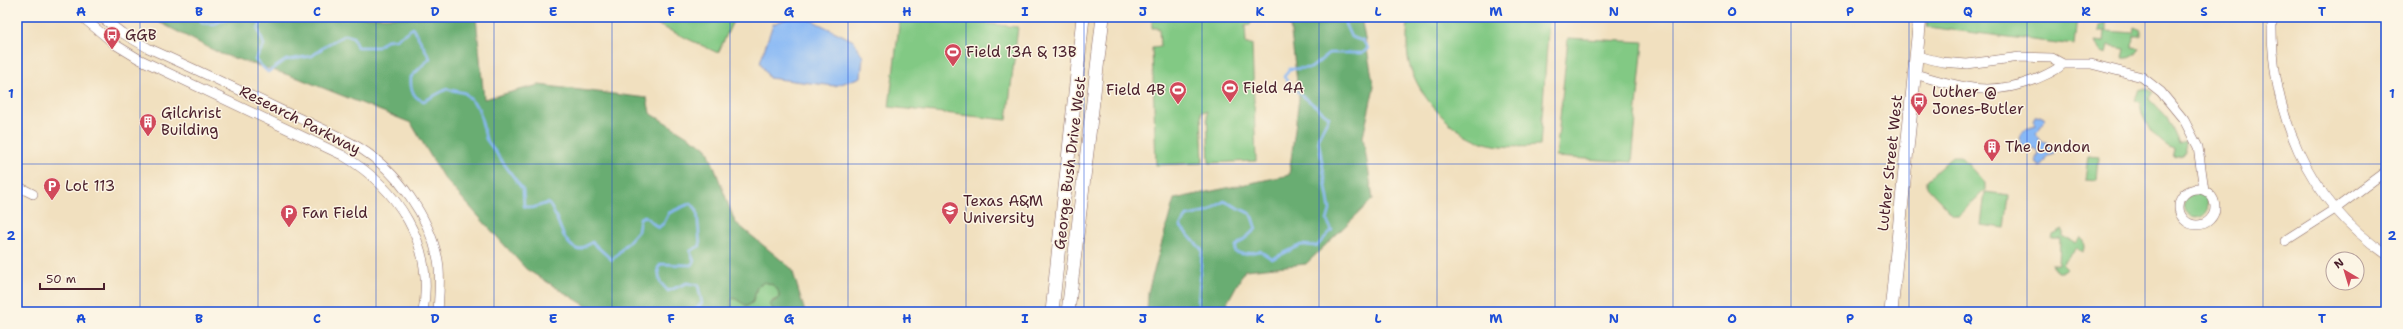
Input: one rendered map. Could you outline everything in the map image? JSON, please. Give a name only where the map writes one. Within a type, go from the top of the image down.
[{"type":"main road","name":"George Bush Drive West","points":[[1052,312],[1083,17]]},
{"type":"main road","name":"George Bush Drive West","points":[[1068,312],[1103,17]]},
{"type":"main road","name":"Luther Street West","points":[[1891,312],[1920,17]]},
{"type":"street","name":"Research Parkway","points":[[82,17],[116,45],[139,59],[215,94],[306,140],[342,155],[363,168],[400,204],[410,224],[420,250],[425,275],[423,312]]},
{"type":"street","points":[[91,25],[98,17]]},
{"type":"street","name":"Research Parkway","points":[[101,17],[122,33],[148,48],[361,148],[394,177],[413,200],[426,225],[438,260],[440,286],[438,312]]},
{"type":"street","points":[[2272,17],[2273,64],[2286,125],[2319,186],[2335,210],[2357,231],[2386,254]]},
{"type":"street","points":[[1917,56],[1967,64],[2020,57],[2052,58],[2063,64],[2091,64],[2142,76],[2160,92],[2184,120],[2198,147],[2204,190],[2214,201],[2215,208],[2213,215],[2202,225],[2187,223],[2181,218],[2178,211],[2178,203],[2182,195],[2192,189],[2204,190]]},
{"type":"street","points":[[1915,74],[1978,90],[2004,89],[2052,72],[2063,64]]},
{"type":"street","points":[[215,94],[222,82]]},
{"type":"street","points":[[2285,241],[2335,210],[2386,171]]},
{"type":"street","points":[[17,186],[33,194]]},
{"type":"green space","points":[[149,17],[476,17],[484,99],[539,85],[647,98],[650,113],[707,148],[735,222],[792,269],[805,312],[774,311],[770,304],[779,298],[777,289],[773,285],[764,282],[757,287],[753,302],[747,306],[734,298],[731,300],[732,312],[596,312],[526,269],[443,177],[411,123],[298,78],[221,54]]},
{"type":"green space","points":[[641,17],[735,17],[718,53]]},
{"type":"green space","name":"Field 13A & 13B","points":[[900,17],[925,17],[1018,27],[1007,120],[889,107]]},
{"type":"green space","points":[[1152,17],[1251,17],[1251,24],[1245,25],[1246,44],[1252,44],[1256,161],[1209,163],[1207,111],[1201,112],[1203,163],[1156,165],[1152,48],[1160,47],[1159,28],[1152,28]]},
{"type":"green space","points":[[1289,17],[1361,17],[1374,87],[1363,137],[1373,199],[1306,264],[1245,270],[1227,303],[1234,312],[1147,312],[1148,292],[1174,199],[1289,175],[1299,98]]},
{"type":"green space","points":[[1408,17],[1549,17],[1540,146],[1518,147],[1489,144],[1471,137],[1449,123],[1431,104],[1417,83],[1412,72],[1408,59]]},
{"type":"green space","points":[[1928,17],[2077,17],[2074,45],[1927,27]]},
{"type":"green space","points":[[2106,23],[2106,31],[2133,33],[2134,27],[2141,30],[2141,36],[2133,36],[2132,47],[2140,48],[2135,55],[2129,58],[2123,58],[2125,49],[2108,46],[2106,54],[2101,52],[2096,41],[2104,42],[2105,31],[2098,31],[2099,26]]},
{"type":"green space","points":[[1568,38],[1643,42],[1632,162],[1556,157]]},
{"type":"green space","points":[[2146,89],[2152,92],[2148,98],[2167,118],[2179,143],[2185,141],[2186,151],[2183,155],[2173,157],[2175,150],[2162,142],[2151,131],[2147,124],[2141,110],[2140,103],[2134,100],[2139,91]]},
{"type":"green space","points":[[1953,156],[1960,156],[1985,183],[1985,190],[1959,215],[1953,215],[1927,187],[1927,180]]},
{"type":"green space","points":[[2088,156],[2099,157],[2097,180],[2085,179]]},
{"type":"green space","points":[[1985,192],[2009,195],[2005,228],[1981,225]]},
{"type":"green space","points":[[2196,193],[2204,197],[2208,205],[2204,213],[2196,217],[2188,213],[2184,205],[2188,197]]},
{"type":"green space","points":[[2063,230],[2063,238],[2076,243],[2081,237],[2084,240],[2085,247],[2082,252],[2076,248],[2062,264],[2067,269],[2062,272],[2057,272],[2051,264],[2059,264],[2060,239],[2052,239],[2053,235]]},
{"type":"green space","points":[[764,282],[773,285],[777,289],[779,298],[772,301],[775,312],[732,312],[731,301],[734,297],[747,306],[753,302],[757,287]]},
{"type":"water","points":[[791,17],[805,17],[854,41],[863,57],[861,77],[835,86],[769,78],[760,62],[773,24]]},
{"type":"water","points":[[2040,116],[2044,118],[2045,121],[2036,133],[2041,141],[2055,148],[2054,153],[2048,156],[2041,167],[2035,162],[2038,153],[2035,150],[2023,146],[2019,138],[2025,129],[2035,126],[2033,121],[2035,117]]},
{"type":"waterway","points":[[199,17],[202,23],[214,24],[230,17]]},
{"type":"waterway","points":[[265,17],[258,29],[264,45],[255,60],[268,72],[286,60],[312,56],[328,44],[345,35],[353,37],[357,47],[378,47],[386,40],[396,39],[413,28],[430,58],[411,77],[411,85],[414,95],[420,100],[424,101],[447,89],[465,93],[479,109],[486,139],[523,190],[524,206],[532,208],[548,203],[564,236],[573,247],[579,250],[592,242],[612,260],[638,231],[640,218],[645,216],[658,228],[664,223],[669,213],[691,203],[697,210],[700,246],[690,251],[694,261],[691,265],[661,264],[658,268],[660,282],[668,291],[687,283],[698,285],[702,303],[693,312]]},
{"type":"waterway","points":[[1203,312],[1198,304],[1202,250],[1180,226],[1187,216],[1208,212],[1224,201],[1251,214],[1256,229],[1236,246],[1235,252],[1243,254],[1260,251],[1272,259],[1301,245],[1317,246],[1332,230],[1327,221],[1330,210],[1318,138],[1329,117],[1294,89],[1284,77],[1289,69],[1311,68],[1330,53],[1363,53],[1368,48],[1363,41],[1351,37],[1345,24],[1346,21],[1355,17]]},
{"type":"place","name":"GGB","points":[[112,50]]},
{"type":"place","name":"Field 13A & 13B","points":[[953,67]]},
{"type":"place","name":"Field 4A","points":[[1230,103]]},
{"type":"place","name":"Field 4B","points":[[1178,105]]},
{"type":"place","name":"Luther @ Jones-Butler","points":[[1919,116]]},
{"type":"place","name":"Gilchrist Building","points":[[148,137]]},
{"type":"place","name":"The London","points":[[1992,162]]},
{"type":"place","name":"Lot 113","points":[[52,201]]},
{"type":"place","name":"Texas A&M University","points":[[950,225]]},
{"type":"place","name":"Fan Field","points":[[289,228]]}]
